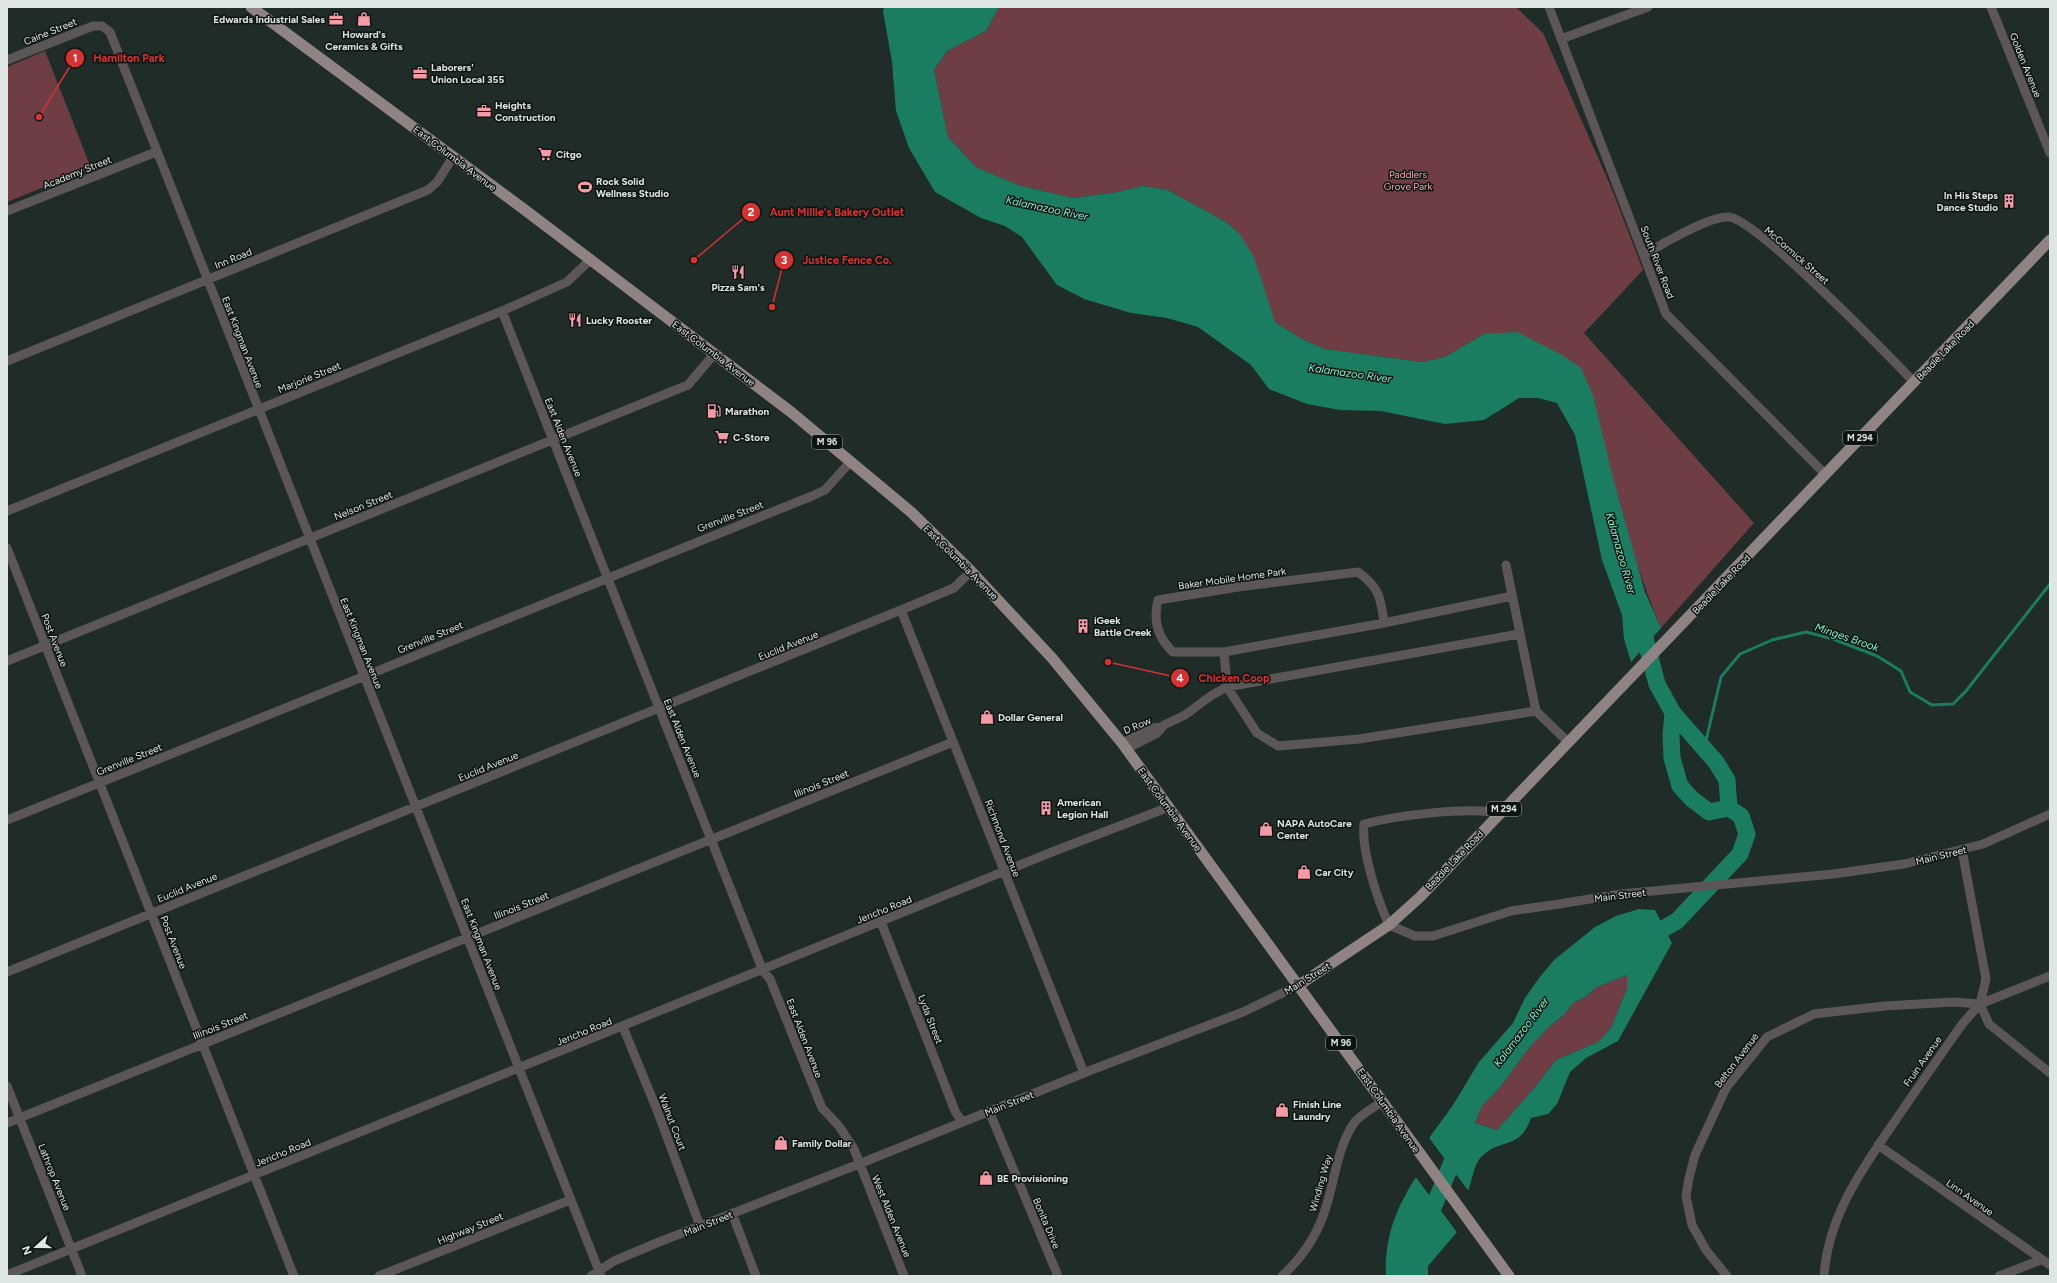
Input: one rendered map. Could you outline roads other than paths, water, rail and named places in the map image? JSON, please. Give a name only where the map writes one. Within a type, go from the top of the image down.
[{"type":"main road","name":"East Columbia Avenue","points":[[251,7],[715,353],[791,412],[911,512],[971,571],[1052,658],[1124,746],[1383,1100],[1471,1225],[1510,1276]]},
{"type":"main road","name":"Beadle Lake Road","points":[[1389,925],[1618,691],[2050,240]]},
{"type":"main road","name":"Main Street","points":[[1299,985],[1389,925]]},
{"type":"street","name":"South River Road","points":[[1549,7],[1666,314],[1825,474]]},
{"type":"street","points":[[1561,39],[1648,7]]},
{"type":"street","name":"Golden Avenue","points":[[1991,7],[2050,153]]},
{"type":"street","name":"Caine Street","points":[[7,60],[93,26],[102,26]]},
{"type":"street","name":"East Kingman Avenue","points":[[102,26],[110,32],[257,409],[468,938],[570,1200],[597,1274]]},
{"type":"street","name":"Academy Street","points":[[7,211],[156,152]]},
{"type":"street","name":"Inn Road","points":[[7,361],[428,190],[437,182],[453,157]]},
{"type":"street","name":"McCormick Street","points":[[1644,256],[1670,240],[1704,224],[1728,217],[1738,220],[1771,245],[1833,302],[1914,382]]},
{"type":"street","name":"Marjorie Street","points":[[7,511],[502,311],[567,282],[590,260]]},
{"type":"street","name":"East Alden Avenue","points":[[502,311],[763,971],[770,979],[822,1108],[839,1126],[854,1149],[859,1164]]},
{"type":"street","name":"Nelson Street","points":[[7,661],[688,385],[715,353]]},
{"type":"street","name":"Grenville Street","points":[[7,820],[812,496],[825,490],[851,461]]},
{"type":"street","name":"Post Avenue","points":[[7,548],[294,1276]]},
{"type":"street","points":[[1506,565],[1536,711],[1568,742]]},
{"type":"street","name":"Euclid Avenue","points":[[7,972],[659,709],[954,588],[971,571]]},
{"type":"street","name":"Baker Mobile Home Park","points":[[1384,623],[1379,594],[1369,580],[1358,572],[1238,587],[1158,600],[1155,613],[1158,631],[1165,645],[1173,652],[1224,652],[1384,623],[1512,596]]},
{"type":"street","name":"Richmond Avenue","points":[[901,610],[1084,1073]]},
{"type":"street","points":[[1227,687],[1519,634]]},
{"type":"street","points":[[1224,652],[1227,687],[1257,733],[1278,746],[1358,739],[1536,711]]},
{"type":"street","name":"D Row","points":[[1124,746],[1156,734],[1161,727],[1227,687]]},
{"type":"street","name":"Illinois Street","points":[[7,1123],[202,1043],[468,938],[954,742]]},
{"type":"street","name":"Jericho Road","points":[[7,1275],[518,1068],[763,971],[1052,852],[1169,807]]},
{"type":"street","points":[[1389,925],[1381,908],[1363,837],[1364,824],[1376,821],[1439,813],[1483,810],[1500,813]]},
{"type":"street","name":"Main Street","points":[[1389,925],[1415,936],[1433,936],[1511,911],[1621,894],[1678,890],[1833,874],[1904,864],[1962,850],[1990,841],[2050,814]]},
{"type":"street","name":"Fruin Avenue","points":[[1824,1276],[1827,1254],[1838,1217],[1862,1169],[1963,1023],[1980,1004],[1986,979],[1962,850]]},
{"type":"street","name":"Lyda Street","points":[[882,922],[955,1111],[962,1122]]},
{"type":"street","name":"Belton Avenue","points":[[1727,1276],[1706,1250],[1692,1225],[1686,1196],[1689,1178],[1695,1155],[1726,1088],[1767,1037],[1814,1014],[1885,1006],[1938,1003],[1980,1004],[2050,976]]},
{"type":"street","name":"Main Street","points":[[597,1274],[626,1256],[1084,1073],[1243,1012],[1299,985]]},
{"type":"street","points":[[1980,1004],[1989,1024],[2050,1073]]},
{"type":"street","name":"Walnut Court","points":[[623,1027],[657,1110],[700,1226]]},
{"type":"street","name":"Lathrop Avenue","points":[[7,1086],[82,1276]]},
{"type":"street","name":"Winding Way","points":[[1282,1276],[1298,1259],[1317,1230],[1327,1204],[1343,1145],[1348,1133],[1356,1121],[1383,1100]]},
{"type":"street","name":"Bonita Drive","points":[[989,1111],[1058,1276]]},
{"type":"street","name":"Linn Avenue","points":[[1878,1145],[2050,1265]]},
{"type":"street","name":"West Alden Avenue","points":[[859,1164],[904,1276]]},
{"type":"street","name":"Highway Street","points":[[380,1276],[570,1200]]},
{"type":"street","points":[[732,1213],[756,1276]]},
{"type":"street","points":[[1999,1276],[2041,1260]]},
{"type":"water","points":[[884,7],[999,7],[986,31],[947,51],[934,70],[948,137],[976,167],[1018,185],[1073,198],[1118,192],[1143,186],[1168,190],[1226,222],[1239,233],[1254,257],[1275,322],[1302,339],[1325,349],[1422,362],[1445,357],[1484,334],[1517,332],[1562,355],[1581,368],[1593,395],[1614,482],[1645,592],[1661,628],[1631,662],[1624,639],[1622,615],[1602,560],[1575,435],[1557,403],[1538,398],[1519,398],[1484,420],[1445,424],[1381,411],[1340,410],[1307,404],[1269,389],[1251,365],[1198,327],[1167,318],[1131,313],[1084,299],[1057,285],[1022,237],[1005,226],[981,218],[935,192],[909,148],[896,111],[892,62],[883,11]]},
{"type":"water","points":[[1639,909],[1655,910],[1672,943],[1618,1041],[1586,1058],[1570,1072],[1557,1104],[1548,1114],[1531,1118],[1527,1128],[1516,1139],[1496,1147],[1479,1159],[1468,1191],[1429,1138],[1453,1105],[1479,1062],[1513,1023],[1525,998],[1554,960],[1595,927],[1616,916]],"holes":[[[1627,975],[1627,988],[1611,1028],[1598,1042],[1556,1060],[1535,1087],[1497,1130],[1475,1123],[1482,1106],[1501,1086],[1529,1048],[1551,1025],[1564,1015],[1573,1003],[1587,996],[1595,988]]]},
{"type":"water","points":[[1416,1177],[1457,1232],[1428,1266],[1428,1276],[1386,1276],[1389,1237],[1397,1212]]},
{"type":"waterway","name":"Minges Brook","points":[[1704,749],[1721,677],[1740,654],[1772,640],[1806,632],[1833,639],[1877,656],[1901,671],[1910,692],[1932,705],[1953,704],[1966,691],[2050,584]]},
{"type":"waterway","name":"Kalamazoo River","points":[[1641,623],[1657,684],[1673,713],[1671,735],[1672,758],[1680,786],[1692,799],[1709,812],[1729,808],[1741,816],[1747,834],[1740,854],[1677,921],[1645,939]]},
{"type":"waterway","name":"Kalamazoo River","points":[[1673,713],[1716,762],[1727,780],[1729,808]]},
{"type":"waterway","name":"Kalamazoo River","points":[[1426,1225],[1459,1145]]},
{"type":"place","name":"Edwards Industrial Sales","points":[[336,19]]},
{"type":"place","name":"Howard's Ceramics & Gifts","points":[[364,19]]},
{"type":"place","name":"Laborers' Union Local 355","points":[[420,73]]},
{"type":"place","name":"Heights Construction","points":[[484,111]]},
{"type":"place","name":"Hamilton Park","points":[[39,117]]},
{"type":"place","name":"Citgo","points":[[545,154]]},
{"type":"place","name":"Rock Solid Wellness Studio","points":[[585,187]]},
{"type":"place","name":"In His Steps Dance Studio","points":[[2009,201]]},
{"type":"place","name":"Aunt Millie's Bakery Outlet","points":[[694,260]]},
{"type":"place","name":"Pizza Sam's","points":[[738,272]]},
{"type":"place","name":"Justice Fence Co.","points":[[772,307]]},
{"type":"place","name":"Lucky Rooster","points":[[575,320]]},
{"type":"place","name":"Marathon","points":[[714,411]]},
{"type":"place","name":"C-Store","points":[[722,437]]},
{"type":"place","name":"iGeek Battle Creek","points":[[1083,626]]},
{"type":"place","name":"Chicken Coop","points":[[1108,662]]},
{"type":"place","name":"Dollar General","points":[[987,717]]},
{"type":"place","name":"American Legion Hall","points":[[1046,808]]},
{"type":"place","name":"NAPA AutoCare Center","points":[[1266,829]]},
{"type":"place","name":"Car City","points":[[1304,872]]},
{"type":"place","name":"Finish Line Laundry","points":[[1282,1110]]},
{"type":"place","name":"Family Dollar","points":[[781,1143]]},
{"type":"place","name":"BE Provisioning","points":[[986,1178]]},
{"type":"park label","name":"Paddlers Grove Park","points":[[1408,180]]}]
